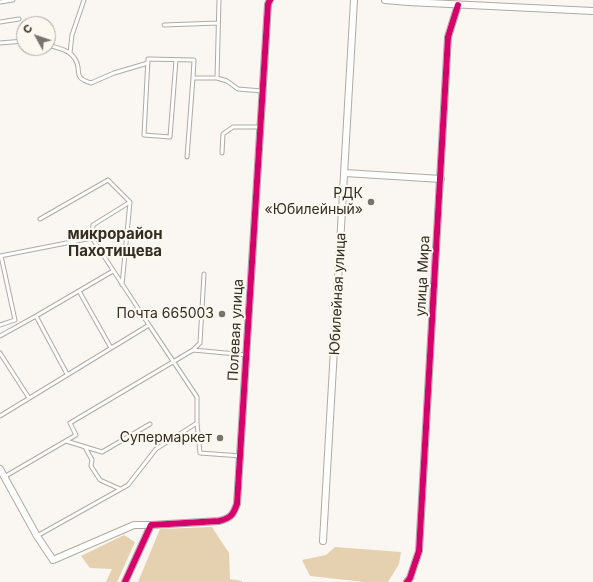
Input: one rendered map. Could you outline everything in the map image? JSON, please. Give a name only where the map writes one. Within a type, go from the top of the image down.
[{"type":"street","name":"Полевая улица","points":[[37,536],[53,560],[134,525],[219,521],[227,519],[231,516],[237,504],[262,91],[268,4],[270,0]]},
{"type":"street","name":"Юбилейная улица","points":[[323,541],[354,0]]},
{"type":"street","points":[[385,0],[458,5],[480,3],[593,11]]},
{"type":"street","name":"улица Мира","points":[[407,582],[410,578],[419,551],[448,37],[458,5]]},
{"type":"street","points":[[345,173],[441,179]]},
{"type":"street","points":[[0,469],[37,536]]},
{"type":"street","points":[[125,582],[151,525]]},
{"type":"lane","points":[[0,2],[13,0]]},
{"type":"lane","points":[[70,53],[72,35],[84,0]]},
{"type":"lane","points":[[217,78],[219,0]]},
{"type":"lane","points":[[0,22],[16,20]]},
{"type":"lane","points":[[164,25],[218,23]]},
{"type":"lane","points":[[0,43],[16,42]]},
{"type":"lane","points":[[56,48],[70,53],[76,60],[78,74],[82,80],[91,83],[114,73],[148,63]]},
{"type":"lane","points":[[176,60],[170,137],[144,135],[148,59],[194,60],[188,156]]},
{"type":"lane","points":[[193,78],[217,78],[227,81],[238,88],[262,91]]},
{"type":"lane","points":[[222,153],[222,134],[233,127],[260,127]]},
{"type":"lane","points":[[40,218],[108,180],[130,202]]},
{"type":"lane","points":[[130,202],[93,225],[92,238],[197,397],[197,424],[200,453],[241,456]]},
{"type":"lane","points":[[122,285],[130,202]]},
{"type":"lane","points":[[0,325],[15,320],[1,256],[92,238]]},
{"type":"lane","points":[[0,336],[113,271]]},
{"type":"lane","points":[[4,476],[76,436],[70,423],[172,361],[193,350],[200,342],[204,274]]},
{"type":"lane","points":[[79,291],[111,348]]},
{"type":"lane","points":[[36,316],[67,374]]},
{"type":"lane","points":[[0,416],[149,325]]},
{"type":"lane","points":[[193,350],[247,355]]},
{"type":"lane","points":[[0,353],[29,398]]},
{"type":"lane","points":[[66,441],[102,452],[150,424]]},
{"type":"lane","points":[[37,536],[128,485],[156,449],[197,424]]},
{"type":"lane","points":[[85,447],[92,460],[91,466],[100,480],[120,489]]},
{"type":"shaded area","points":[[212,527],[229,553],[230,579],[242,582],[138,582],[160,529]]},
{"type":"shaded area","points":[[124,535],[135,542],[117,582],[106,582],[112,569],[90,568],[81,556]]},
{"type":"shaded area","points":[[335,547],[401,552],[399,564],[388,582],[364,582],[310,576],[302,560],[326,555]]},
{"type":"cycle path","points":[[125,582],[151,525],[219,521],[231,516],[237,504],[268,4],[270,0]]},
{"type":"cycle path","points":[[407,582],[410,578],[419,551],[448,37],[458,5]]},
{"type":"place","name":"РДК «Юбилейный»","points":[[371,202]]},
{"type":"place","name":"Почта 665003","points":[[222,314]]},
{"type":"place","name":"Супермаркет","points":[[220,438]]},
{"type":"district","name":"микрорайон Пахотищева","points":[[115,242]]}]
